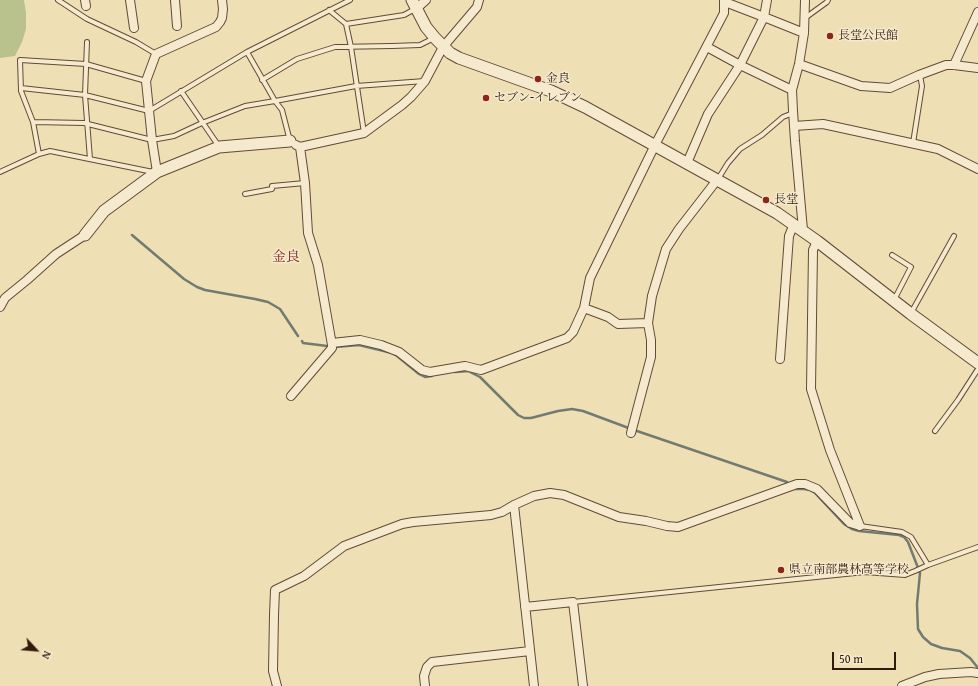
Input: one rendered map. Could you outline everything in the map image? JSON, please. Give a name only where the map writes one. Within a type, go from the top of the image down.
[{"type":"street","points":[[130,0],[134,28]]},
{"type":"street","points":[[174,0],[178,26]]},
{"type":"street","points":[[157,172],[146,81],[156,54],[216,27],[222,18],[222,0]]},
{"type":"street","points":[[426,0],[414,4],[426,28],[443,47],[459,58],[551,91],[585,107],[776,213],[818,241],[911,314],[978,363]]},
{"type":"street","points":[[0,307],[5,298],[56,254],[85,235],[104,211],[157,172],[219,147],[295,144],[364,133],[412,97],[425,81],[443,47],[477,7],[480,0]]},
{"type":"street","points":[[687,163],[708,114],[740,65],[764,17],[767,0]]},
{"type":"street","points":[[780,359],[789,236],[798,227],[792,90],[799,64],[804,33],[805,0]]},
{"type":"street","points":[[291,396],[332,345],[360,340],[381,345],[399,352],[422,370],[430,372],[465,366],[481,370],[567,338],[573,332],[584,308],[590,278],[655,145],[724,13],[724,1],[804,33]]},
{"type":"street","points":[[954,65],[978,12]]},
{"type":"street","points":[[707,47],[792,90]]},
{"type":"street","points":[[799,64],[861,86],[890,88],[946,65],[978,68]]},
{"type":"street","points":[[794,126],[823,124],[913,143],[938,149],[978,169]]},
{"type":"street","points":[[295,144],[305,183],[308,233],[318,265],[332,345]]},
{"type":"street","points":[[631,433],[651,357],[651,340],[648,323],[652,296],[666,249],[679,229],[717,180]]},
{"type":"street","points":[[818,241],[813,250],[811,389],[830,450],[860,526]]},
{"type":"street","points":[[584,308],[618,324],[648,323]]},
{"type":"street","points":[[277,686],[273,672],[275,590],[304,576],[344,546],[402,524],[491,516],[534,496],[550,493],[564,495],[619,517],[646,520],[667,526],[678,526],[797,484],[805,484],[817,489],[850,523],[860,526]]},
{"type":"street","points":[[514,505],[534,686]]},
{"type":"street","points":[[525,607],[574,602],[584,686]]},
{"type":"street","points":[[425,686],[424,676],[427,667],[432,662],[530,651]]},
{"type":"street","points":[[902,686],[925,677],[939,674],[978,673]]},
{"type":"lane","points":[[58,0],[87,19],[136,42],[156,54]]},
{"type":"lane","points":[[21,88],[85,95],[149,111],[247,52],[350,0]]},
{"type":"lane","points":[[805,18],[828,0]]},
{"type":"lane","points":[[346,24],[404,16],[414,4]]},
{"type":"lane","points":[[329,10],[346,24],[364,133]]},
{"type":"lane","points":[[262,80],[297,59],[335,47],[420,45],[435,38]]},
{"type":"lane","points":[[87,42],[85,95],[90,159]]},
{"type":"lane","points":[[247,52],[274,101],[282,110],[295,144]]},
{"type":"lane","points":[[39,154],[33,122],[21,92],[20,60],[86,64],[146,81]]},
{"type":"lane","points":[[913,143],[922,86],[920,75]]},
{"type":"lane","points":[[33,122],[88,124],[152,140],[174,136],[245,106],[356,86],[425,81]]},
{"type":"lane","points":[[181,91],[219,147]]},
{"type":"lane","points":[[717,180],[728,163],[740,149],[762,135],[782,117],[793,112]]},
{"type":"lane","points":[[0,172],[39,154],[50,151],[157,172]]},
{"type":"lane","points":[[245,194],[272,189],[272,186],[305,183]]},
{"type":"lane","points":[[911,314],[954,236]]},
{"type":"lane","points":[[892,255],[911,267],[893,300]]},
{"type":"lane","points":[[934,432],[958,400],[978,369]]},
{"type":"lane","points":[[860,526],[902,532],[911,537],[928,565]]},
{"type":"lane","points":[[574,602],[865,572],[905,575],[978,547]]},
{"type":"green space","points":[[0,0],[24,0],[26,29],[22,42],[15,56],[0,58]]},
{"type":"waterway","points":[[132,235],[184,279],[197,287],[205,290],[268,302],[280,309],[298,336]]},
{"type":"waterway","points":[[302,341],[303,343],[335,347],[359,345],[392,353],[419,374],[425,377],[432,376]]},
{"type":"waterway","points":[[455,372],[468,371],[480,377],[518,415],[524,418],[531,418],[572,409],[583,411],[787,482]]},
{"type":"waterway","points":[[795,489],[810,490],[815,493],[844,524],[852,529],[899,535],[904,537],[908,542],[920,573],[917,604],[918,629],[923,637],[931,644],[942,648],[960,651],[970,658],[978,668]]},
{"type":"place","name":"長堂公民館","points":[[830,36]]},
{"type":"place","name":"金良","points":[[538,79]]},
{"type":"place","name":"セブン-イレブン","points":[[486,98]]},
{"type":"place","name":"長堂","points":[[766,200]]},
{"type":"place","name":"県立南部農林高等学校","points":[[781,570]]},
{"type":"district","name":"金良","points":[[286,257]]}]
